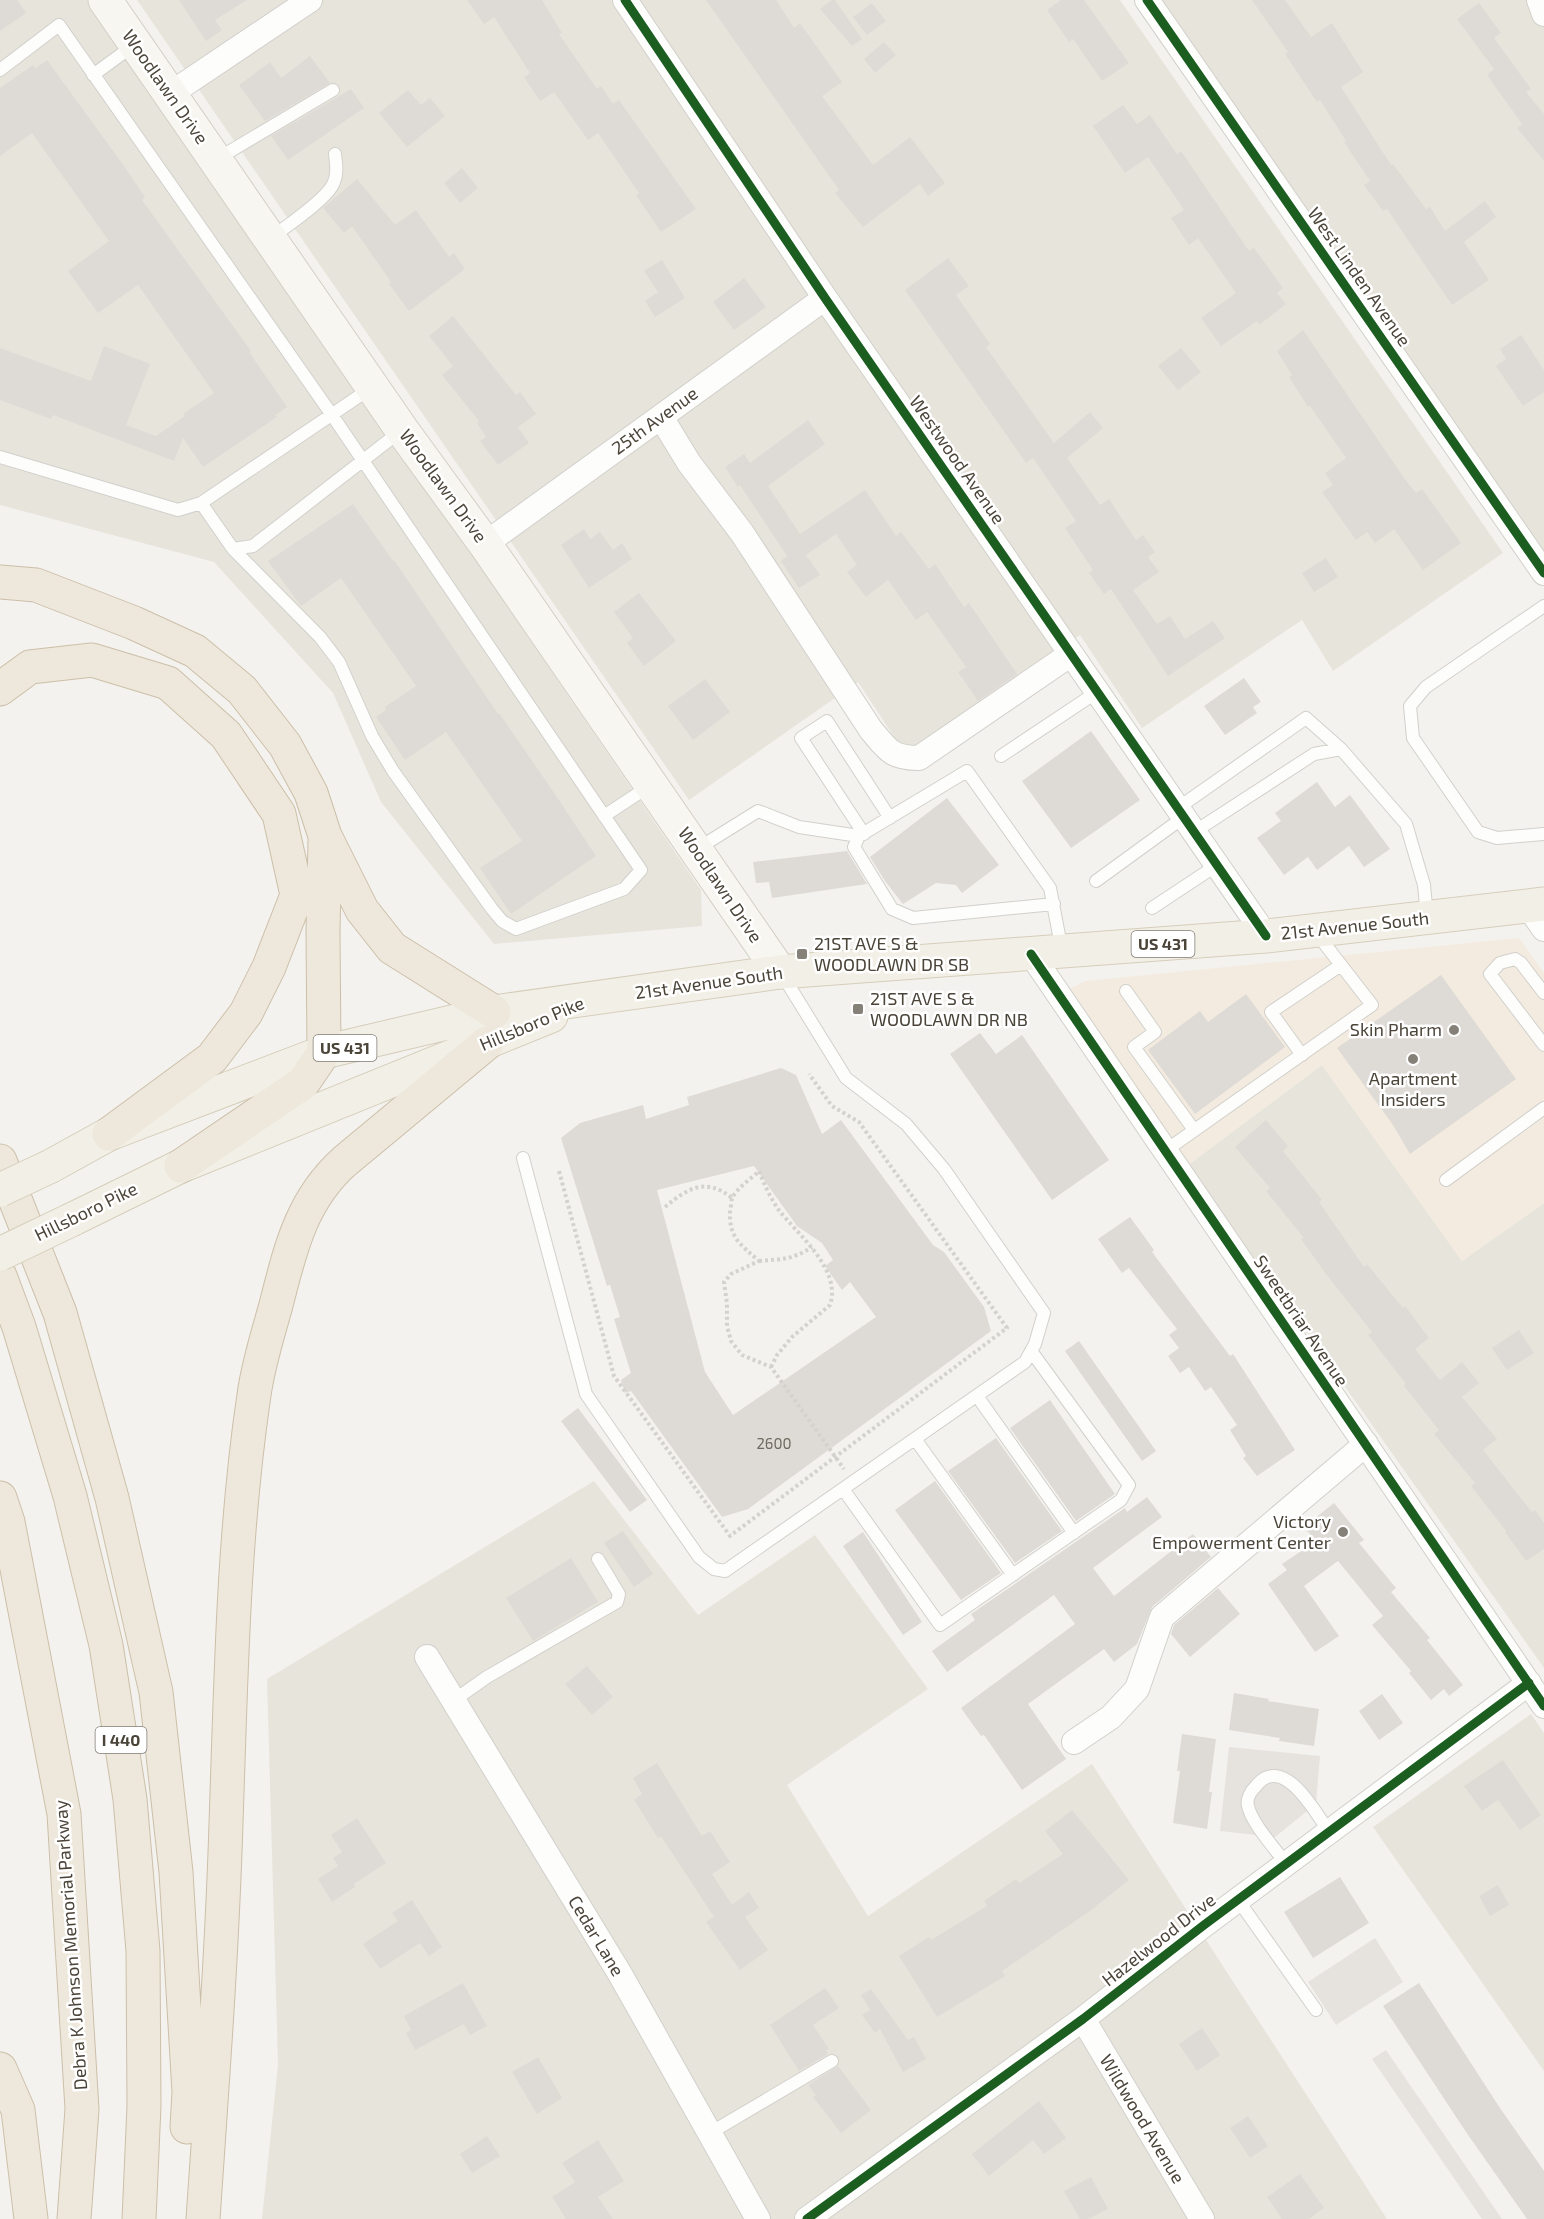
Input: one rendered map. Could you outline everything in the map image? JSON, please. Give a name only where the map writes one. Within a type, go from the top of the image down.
[{"type":"highway","points":[[0,582],[36,585],[134,623],[195,651],[242,690],[285,745],[311,793],[325,836],[362,910],[392,948],[491,1027],[330,1174],[310,1203],[292,1242],[256,1381],[238,1540],[229,1691],[226,1823],[203,2219]]},
{"type":"highway","points":[[0,689],[30,667],[92,660],[168,683],[226,735],[279,814],[297,895],[269,967],[246,1013],[212,1058],[109,1134]]},
{"type":"highway","points":[[181,1166],[303,1083],[324,1052],[325,836]]},
{"type":"highway","points":[[0,1161],[60,1313],[112,1498],[156,1692],[176,1872],[189,2092],[182,2219]]},
{"type":"highway","name":"I 440","points":[[0,1276],[19,1327],[70,1496],[106,1645],[130,1799],[143,1951],[144,2106],[139,2219]]},
{"type":"highway","name":"Debra K Johnson Memorial Parkway","points":[[0,1498],[8,1522],[64,1814],[82,2109],[74,2219]]},
{"type":"highway","points":[[0,2070],[18,2110],[31,2219]]},
{"type":"main road","name":"Woodlawn Drive","points":[[105,0],[402,430],[485,544],[652,784],[780,972]]},
{"type":"main road","name":"21st Avenue South","points":[[592,999],[780,972],[1266,936],[1427,918],[1538,913]]},
{"type":"main road","name":"Hillsboro Pike","points":[[0,1190],[51,1166],[109,1134],[324,1052],[491,1027],[592,999]]},
{"type":"main road","name":"Hillsboro Pike","points":[[0,1254],[181,1166],[491,1027]]},
{"type":"street","points":[[170,93],[310,0]]},
{"type":"street","name":"Westwood Avenue","points":[[625,0],[825,298],[1266,936]]},
{"type":"street","name":"West Linden Avenue","points":[[1147,0],[1544,573]]},
{"type":"street","points":[[1539,0],[1544,14]]},
{"type":"street","name":"25th Avenue","points":[[485,544],[825,298]]},
{"type":"street","points":[[661,417],[689,463],[742,534],[871,729],[884,746],[900,758],[919,758],[1071,654]]},
{"type":"street","name":"Sweetbriar Avenue","points":[[1046,953],[1165,1151],[1544,1706]]},
{"type":"street","points":[[1074,1742],[1111,1717],[1137,1689],[1162,1617],[1366,1444]]},
{"type":"street","name":"Cedar Lane","points":[[427,1657],[620,1974],[758,2219]]},
{"type":"street","name":"Hazelwood Drive","points":[[807,2219],[1083,2019],[1528,1683]]},
{"type":"street","name":"Wildwood Avenue","points":[[1083,2019],[1202,2219]]},
{"type":"lane","points":[[0,70],[59,25],[363,461],[641,870],[624,889],[516,929],[502,921],[393,771],[372,736],[339,662],[320,637],[233,549],[201,503]]},
{"type":"lane","points":[[93,75],[135,45]]},
{"type":"lane","points":[[216,160],[333,90]]},
{"type":"lane","points":[[270,239],[334,185],[335,154]]},
{"type":"lane","points":[[0,457],[178,510],[201,503],[372,387]]},
{"type":"lane","points":[[233,549],[253,546],[402,430]]},
{"type":"lane","points":[[1544,606],[1426,687],[1410,706],[1413,738],[1478,832],[1497,838],[1544,834]]},
{"type":"lane","points":[[1001,756],[1097,692]]},
{"type":"lane","points":[[1096,881],[1185,819],[1306,718],[1341,749],[1406,824],[1424,885],[1427,918]]},
{"type":"lane","points":[[861,835],[801,738],[827,721],[890,818]]},
{"type":"lane","points":[[1185,819],[1314,754],[1341,749]]},
{"type":"lane","points":[[1046,953],[1054,904],[1050,888],[967,771],[861,835],[855,847],[892,909],[913,918],[1054,904]]},
{"type":"lane","points":[[604,816],[652,784]]},
{"type":"lane","points":[[696,850],[758,811],[799,827],[861,835]]},
{"type":"lane","points":[[1152,908],[1217,865]]},
{"type":"lane","points":[[1165,1151],[1372,1005],[1315,931]]},
{"type":"lane","points":[[1543,1043],[1490,974],[1500,963],[1515,958],[1544,993]]},
{"type":"lane","points":[[1302,1054],[1271,1012],[1341,965]]},
{"type":"lane","points":[[523,1158],[586,1394],[699,1557],[714,1569],[725,1571],[1025,1362],[1044,1313],[944,1169],[906,1124],[846,1078],[780,972]]},
{"type":"lane","points":[[1126,991],[1155,1032],[1134,1047],[1194,1131]]},
{"type":"lane","points":[[1446,1180],[1544,1108]]},
{"type":"lane","points":[[848,1485],[940,1625],[1121,1500],[1129,1485],[1031,1351]]},
{"type":"lane","points":[[977,1396],[1074,1533]]},
{"type":"lane","points":[[915,1439],[1013,1575]]},
{"type":"lane","points":[[453,1701],[488,1677],[617,1602],[619,1594],[597,1559]]},
{"type":"lane","points":[[1286,1864],[1251,1815],[1247,1803],[1258,1783],[1271,1776],[1295,1784],[1329,1832]]},
{"type":"lane","points":[[1238,1900],[1316,2010]]},
{"type":"lane","points":[[710,2133],[832,2061]]},
{"type":"path","points":[[559,1171],[614,1376],[730,1536],[1008,1328],[859,1122],[832,1106],[809,1074]]},
{"type":"path","points":[[759,1262],[733,1235],[730,1223],[732,1198],[759,1171],[768,1193],[779,1210],[819,1256],[831,1284],[833,1298],[830,1305],[792,1337],[777,1355],[771,1367]]},
{"type":"path","points":[[665,1207],[684,1194],[710,1185],[720,1188],[732,1198]]},
{"type":"path","points":[[812,1247],[798,1256],[784,1260],[759,1262],[726,1278],[724,1282],[727,1326],[731,1341],[742,1355],[771,1367],[836,1457],[848,1485]]},
{"type":"shaded area","points":[[0,0],[92,0],[701,890],[702,926],[494,944],[381,802],[333,693],[214,562],[0,505]]},
{"type":"shaded area","points":[[137,0],[1120,0],[1503,553],[1333,671],[1302,620],[1142,728],[1080,635],[917,748],[902,749],[858,682],[689,800]]},
{"type":"shaded area","points":[[1162,0],[1544,0],[1544,556]]},
{"type":"shaded area","points":[[1519,938],[1544,973],[1544,1203],[1462,1261],[1322,1065],[1188,1165],[1069,989],[1086,981]]},
{"type":"shaded area","points":[[1322,1065],[1462,1261],[1544,1203],[1544,1668],[1188,1165]]},
{"type":"shaded area","points":[[594,1481],[698,1615],[815,1535],[928,1689],[787,1785],[868,1916],[1092,1764],[1387,2219],[262,2219],[278,2064],[267,1679]]},
{"type":"shaded area","points":[[1531,1714],[1544,1733],[1544,2071],[1373,1827]]},
{"type":"shaded area","points":[[1229,1747],[1320,1756],[1316,1804],[1275,1837],[1220,1831]]},
{"type":"shaded area","points":[[1375,1938],[1403,1982],[1336,2025],[1308,1982]]},
{"type":"shaded area","points":[[1386,2050],[1502,2219],[1482,2219],[1372,2059]]},
{"type":"building","points":[[0,0],[17,0],[26,13],[0,31]]},
{"type":"building","points":[[179,0],[247,0],[215,20],[222,30],[206,41]]},
{"type":"building","points":[[467,0],[542,0],[562,33],[559,34],[597,89],[601,86],[613,104],[619,100],[696,209],[661,232],[636,195],[639,193],[598,133],[588,140],[554,92],[540,101],[524,77],[530,73],[494,17],[484,24]]},
{"type":"building","points":[[706,0],[776,0],[794,28],[800,23],[842,82],[822,96],[873,165],[910,137],[945,183],[928,196],[920,184],[863,227],[835,193],[839,190]]},
{"type":"building","points":[[835,0],[862,39],[852,46],[820,9]]},
{"type":"building","points":[[1061,0],[1084,0],[1129,63],[1102,81],[1073,39],[1069,42],[1047,10]]},
{"type":"building","points":[[1252,0],[1285,0],[1311,37],[1332,23],[1363,72],[1341,87],[1391,165],[1393,164],[1426,209],[1430,207],[1445,231],[1485,201],[1496,217],[1464,242],[1489,280],[1452,305],[1387,209],[1383,211],[1364,185],[1370,181],[1344,142],[1346,141],[1320,100],[1317,102],[1285,54],[1288,52]]},
{"type":"building","points":[[872,3],[886,21],[867,35],[853,17]]},
{"type":"building","points":[[1479,3],[1501,33],[1494,38],[1531,89],[1526,92],[1544,114],[1544,161],[1517,128],[1522,124],[1487,75],[1494,69],[1457,19]]},
{"type":"building","points":[[884,42],[896,55],[875,73],[864,59]]},
{"type":"building","points":[[310,56],[330,83],[265,121],[239,85],[270,62],[281,78]]},
{"type":"building","points":[[47,60],[124,166],[145,197],[142,200],[251,351],[249,352],[287,407],[275,415],[277,417],[203,467],[183,438],[174,461],[53,415],[51,419],[0,400],[0,348],[91,381],[104,346],[150,364],[126,425],[156,436],[214,393],[138,285],[98,313],[68,271],[109,241],[32,133],[0,156],[0,88],[33,65],[36,68]]},
{"type":"building","points":[[351,89],[364,108],[288,160],[271,136]]},
{"type":"building","points":[[408,90],[421,105],[430,98],[445,116],[407,147],[379,113]]},
{"type":"building","points":[[1123,105],[1137,124],[1150,115],[1177,154],[1181,151],[1249,251],[1254,248],[1283,288],[1277,293],[1286,304],[1259,325],[1257,321],[1221,346],[1201,318],[1236,293],[1198,238],[1189,245],[1171,218],[1184,210],[1148,157],[1125,173],[1093,126]]},
{"type":"building","points":[[462,168],[478,188],[460,203],[444,183]]},
{"type":"building","points":[[357,179],[395,225],[416,210],[449,257],[454,253],[465,269],[409,311],[352,226],[344,233],[323,208]]},
{"type":"building","points":[[948,258],[969,286],[956,295],[990,344],[986,347],[1054,443],[1090,412],[1103,428],[1067,458],[1100,505],[1109,499],[1136,540],[1143,535],[1155,552],[1148,557],[1159,572],[1133,590],[1157,624],[1170,616],[1185,639],[1213,621],[1225,638],[1168,676],[1111,589],[1104,594],[1089,573],[1093,570],[1065,528],[1076,521],[1033,458],[1026,463],[905,290]]},
{"type":"building","points":[[662,260],[685,298],[655,317],[645,301],[658,292],[644,271]]},
{"type":"building","points":[[744,278],[766,307],[734,330],[713,302]]},
{"type":"building","points":[[453,316],[516,395],[520,392],[536,414],[518,427],[529,443],[498,465],[480,441],[486,437],[477,423],[479,421],[442,375],[453,366],[429,336]]},
{"type":"building","points":[[1303,330],[1404,478],[1416,493],[1422,489],[1461,543],[1423,570],[1394,529],[1375,543],[1367,532],[1356,540],[1322,492],[1333,485],[1325,473],[1346,458],[1310,406],[1308,407],[1289,377],[1292,375],[1277,351]]},
{"type":"building","points":[[1521,335],[1544,370],[1544,392],[1523,406],[1496,366],[1506,359],[1500,349]]},
{"type":"building","points":[[1181,348],[1201,372],[1178,390],[1158,366]]},
{"type":"building","points":[[808,420],[825,444],[768,486],[800,534],[865,490],[896,536],[901,532],[929,569],[935,564],[964,607],[969,603],[1017,674],[978,701],[958,672],[966,667],[927,612],[916,620],[888,580],[866,597],[847,572],[857,565],[836,534],[806,555],[820,575],[799,588],[781,561],[787,556],[740,485],[738,487],[725,467],[744,454],[750,463]]},
{"type":"building","points":[[353,504],[394,560],[596,856],[511,914],[480,868],[522,841],[446,732],[405,760],[376,717],[386,710],[385,707],[416,686],[341,578],[301,606],[268,561]]},
{"type":"building","points":[[584,529],[590,539],[600,532],[613,550],[622,543],[632,559],[589,588],[561,545]]},
{"type":"building","points":[[1326,558],[1338,577],[1314,592],[1302,573]]},
{"type":"building","points":[[639,593],[676,641],[644,666],[627,643],[633,638],[614,612]]},
{"type":"building","points":[[1244,678],[1261,702],[1253,707],[1257,713],[1225,735],[1204,706]]},
{"type":"building","points":[[705,679],[730,712],[693,740],[668,706]]},
{"type":"building","points":[[1091,731],[1140,800],[1071,848],[1022,781]]},
{"type":"building","points":[[1317,782],[1335,807],[1350,795],[1390,849],[1364,867],[1349,846],[1317,870],[1308,857],[1284,875],[1257,838],[1281,821],[1275,813]]},
{"type":"building","points":[[947,798],[999,865],[962,893],[956,885],[936,883],[903,904],[870,857]]},
{"type":"building","points":[[847,851],[867,884],[772,898],[769,882],[756,883],[753,862]]},
{"type":"building","points":[[1441,975],[1516,1079],[1410,1154],[1393,1125],[1337,1048]]},
{"type":"building","points":[[1246,994],[1285,1047],[1195,1114],[1148,1050],[1200,1011],[1208,1022]]},
{"type":"building","points":[[980,1033],[996,1054],[1022,1035],[1109,1160],[1052,1200],[950,1054]]},
{"type":"building","points":[[781,1068],[796,1075],[822,1134],[841,1120],[933,1245],[944,1252],[984,1307],[991,1331],[748,1509],[722,1517],[631,1391],[625,1393],[621,1380],[631,1373],[614,1319],[620,1317],[610,1285],[607,1286],[561,1138],[580,1123],[643,1105],[646,1119],[689,1105],[687,1097]],"holes":[[[754,1166],[797,1226],[822,1243],[833,1260],[825,1266],[842,1290],[850,1282],[876,1317],[733,1415],[705,1372],[657,1190]]]},
{"type":"building","points":[[1266,1120],[1288,1146],[1283,1151],[1322,1200],[1319,1202],[1364,1267],[1367,1264],[1403,1308],[1405,1306],[1429,1338],[1415,1349],[1440,1380],[1462,1362],[1479,1383],[1462,1397],[1497,1439],[1483,1450],[1532,1512],[1535,1510],[1544,1523],[1544,1549],[1526,1561],[1471,1486],[1475,1483],[1434,1434],[1439,1430],[1368,1335],[1372,1332],[1326,1274],[1301,1239],[1304,1238],[1266,1191],[1270,1188],[1235,1147]]},
{"type":"building","points":[[1130,1217],[1154,1250],[1152,1252],[1230,1356],[1233,1354],[1295,1450],[1257,1476],[1243,1458],[1246,1456],[1230,1430],[1237,1425],[1211,1387],[1205,1391],[1189,1367],[1180,1373],[1168,1356],[1179,1348],[1169,1335],[1177,1329],[1129,1268],[1122,1273],[1098,1239]]},
{"type":"building","points":[[1519,1330],[1534,1353],[1507,1370],[1492,1348]]},
{"type":"building","points":[[1079,1341],[1156,1451],[1142,1461],[1065,1351]]},
{"type":"building","points":[[1050,1400],[1115,1494],[1076,1521],[1010,1428]]},
{"type":"building","points":[[578,1408],[647,1500],[630,1512],[561,1421]]},
{"type":"building","points":[[996,1438],[1062,1531],[1015,1563],[948,1471]]},
{"type":"building","points":[[935,1481],[1001,1573],[961,1600],[895,1510]]},
{"type":"building","points":[[1147,1497],[1162,1517],[1093,1568],[1114,1596],[1193,1534],[1211,1557],[1152,1607],[1137,1644],[1114,1662],[1104,1649],[1028,1704],[1066,1759],[1022,1790],[984,1735],[981,1736],[961,1708],[1075,1624],[1054,1595],[947,1672],[932,1651],[975,1620],[971,1614],[1125,1508],[1127,1512]]},
{"type":"building","points":[[1334,1503],[1364,1540],[1359,1543],[1396,1588],[1391,1592],[1430,1638],[1427,1640],[1463,1685],[1449,1696],[1444,1689],[1431,1700],[1409,1673],[1411,1671],[1372,1625],[1383,1616],[1338,1561],[1304,1586],[1339,1636],[1315,1652],[1268,1584],[1287,1570],[1282,1564],[1316,1541],[1304,1527]]},
{"type":"building","points":[[623,1531],[653,1574],[634,1587],[604,1543]]},
{"type":"building","points":[[863,1532],[922,1622],[903,1635],[843,1546]]},
{"type":"building","points":[[571,1558],[598,1602],[533,1641],[506,1598]]},
{"type":"building","points":[[1218,1588],[1240,1614],[1190,1657],[1171,1634],[1174,1625]]},
{"type":"building","points":[[587,1666],[613,1697],[592,1715],[565,1684]]},
{"type":"building","points":[[1234,1693],[1319,1709],[1314,1746],[1229,1730]]},
{"type":"building","points":[[1382,1694],[1403,1723],[1379,1740],[1359,1711]]},
{"type":"building","points":[[1182,1734],[1216,1739],[1207,1829],[1173,1823]]},
{"type":"building","points":[[1503,1760],[1541,1815],[1520,1830],[1498,1800],[1482,1811],[1464,1786]]},
{"type":"building","points":[[657,1763],[702,1836],[710,1831],[730,1862],[712,1874],[732,1905],[749,1892],[759,1908],[745,1917],[768,1950],[740,1970],[706,1922],[714,1917],[661,1836],[658,1838],[634,1800],[642,1794],[633,1778]]},
{"type":"building","points":[[1072,1810],[1129,1880],[1090,1911],[1002,1971],[1005,1976],[937,2017],[899,1956],[929,1937],[931,1940],[987,1906],[984,1901],[1016,1879],[1019,1883],[1063,1854],[1045,1831]]},
{"type":"building","points":[[357,1818],[386,1863],[332,1902],[318,1879],[338,1866],[333,1858],[342,1852],[331,1835]]},
{"type":"building","points":[[1340,1877],[1369,1923],[1313,1958],[1284,1912]]},
{"type":"building","points":[[1498,1885],[1509,1905],[1490,1916],[1479,1896]]},
{"type":"building","points":[[412,1900],[442,1947],[429,1956],[420,1943],[380,1969],[363,1944],[398,1921],[392,1913]]},
{"type":"building","points":[[463,1983],[487,2026],[470,2035],[464,2024],[415,2050],[406,2033],[411,2030],[404,2016]]},
{"type":"building","points":[[1419,1983],[1544,2171],[1544,2219],[1527,2219],[1466,2132],[1383,2006]]},
{"type":"building","points":[[825,1988],[839,2008],[813,2025],[829,2049],[826,2050],[828,2054],[799,2071],[770,2025]]},
{"type":"building","points":[[871,1989],[908,2040],[914,2037],[926,2059],[903,2072],[880,2029],[875,2033],[862,2015],[870,2010],[861,1995]]},
{"type":"building","points":[[1202,2028],[1220,2055],[1197,2071],[1179,2044]]},
{"type":"building","points":[[538,2057],[562,2098],[537,2114],[512,2072]]},
{"type":"building","points":[[838,2066],[871,2110],[841,2133],[813,2097],[816,2095],[808,2085]]},
{"type":"building","points":[[1039,2101],[1066,2138],[1044,2154],[1033,2140],[989,2176],[972,2154]]},
{"type":"building","points":[[1248,2116],[1268,2146],[1250,2158],[1230,2128]]},
{"type":"building","points":[[487,2136],[500,2156],[472,2173],[460,2154]]},
{"type":"building","points":[[598,2140],[624,2181],[598,2197],[613,2219],[566,2219],[552,2197],[575,2182],[562,2163]]},
{"type":"building","points":[[1300,2174],[1324,2208],[1309,2219],[1282,2219],[1267,2197]]},
{"type":"building","points":[[1091,2177],[1108,2209],[1088,2219],[1080,2219],[1064,2191]]},
{"type":"cycle path","points":[[625,0],[825,298],[1266,936]]},
{"type":"cycle path","points":[[1147,0],[1544,573]]},
{"type":"cycle path","points":[[1031,954],[1544,1706]]},
{"type":"cycle path","points":[[807,2219],[1083,2019],[1204,1925],[1529,1683]]},
{"type":"place","name":"21ST AVE S & WOODLAWN DR SB","points":[[802,954]]},
{"type":"place","name":"21ST AVE S & WOODLAWN DR NB","points":[[858,1009]]},
{"type":"place","name":"Skin Pharm","points":[[1454,1030]]},
{"type":"place","name":"Apartment Insiders","points":[[1413,1059]]},
{"type":"place","name":"Victory Empowerment Center","points":[[1343,1532]]}]
